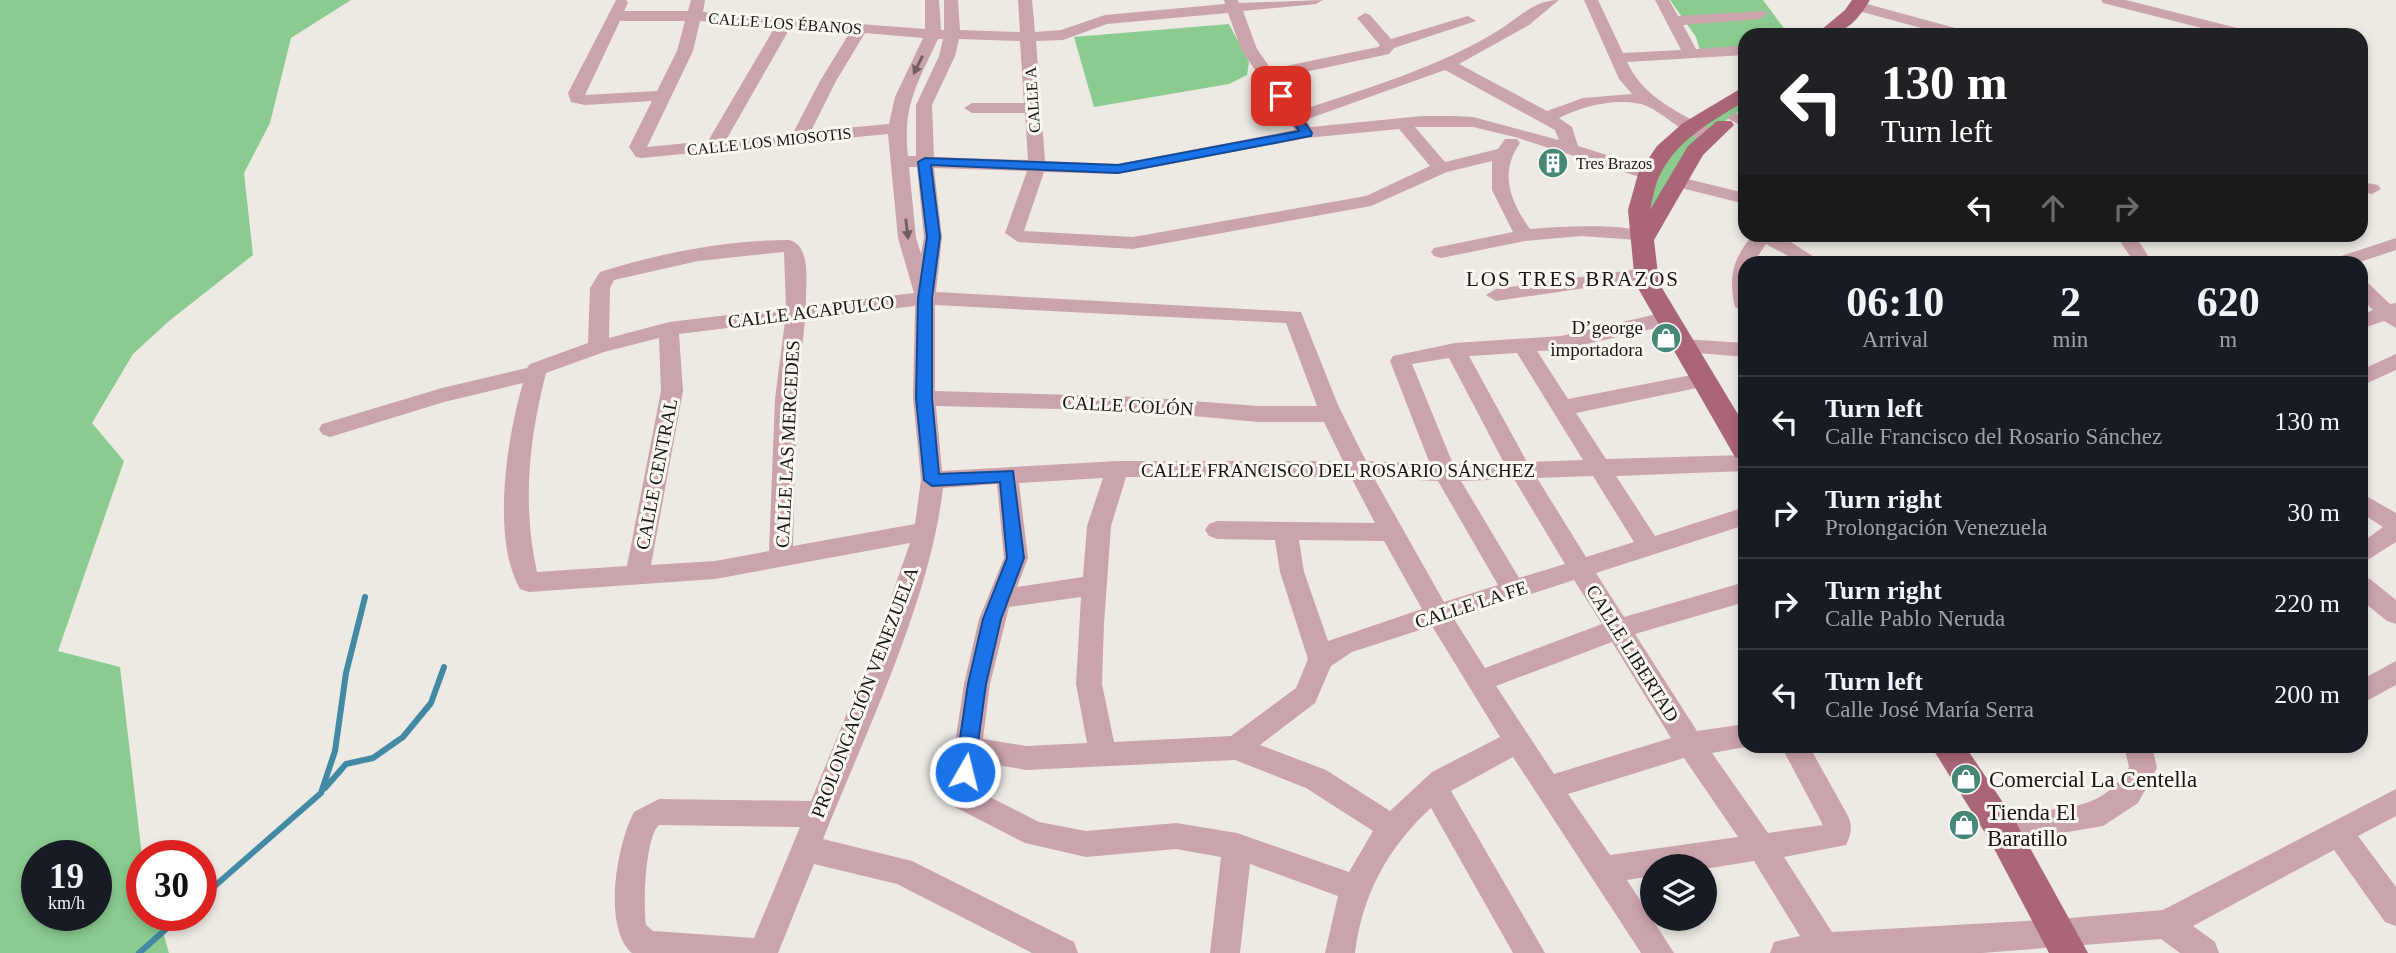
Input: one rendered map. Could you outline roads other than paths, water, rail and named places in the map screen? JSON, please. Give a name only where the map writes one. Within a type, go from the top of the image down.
[{"type":"main road","points":[[1857,28],[1868,4]]},
{"type":"main road","points":[[1835,28],[1868,4]]},
{"type":"main road","points":[[1650,214],[1698,145],[1699,132],[1738,98]]},
{"type":"main road","points":[[1738,118],[1699,132],[1665,151],[1648,174],[1650,214],[1644,237],[1647,284],[1738,440]]},
{"type":"main road","points":[[1952,753],[2002,830],[2064,944]]},
{"type":"street","name":"PROLONGACIÓN VENEZUELA","points":[[925,298],[907,238],[896,128],[902,97],[933,34],[932,0]]},
{"type":"street","name":"PROLONGACIÓN VENEZUELA","points":[[763,953],[817,814],[885,652],[926,530],[932,480],[924,398],[925,298],[933,237],[925,162],[924,105],[947,56],[952,35],[951,0]]},
{"type":"street","name":"CALLE A","points":[[1025,0],[1037,167],[1014,233],[1018,236],[1133,243],[1371,201],[1441,168]]},
{"type":"street","points":[[1100,0],[1105,20]]},
{"type":"street","points":[[952,35],[1063,35],[1105,20],[1168,6],[1316,0]]},
{"type":"street","points":[[1297,117],[1449,65],[1533,16],[1552,0]]},
{"type":"street","points":[[1591,0],[1627,79],[1645,99],[1699,132]]},
{"type":"street","points":[[1662,0],[1691,54]]},
{"type":"street","points":[[2108,0],[2220,28]]},
{"type":"street","points":[[1232,4],[1249,49],[1306,133]]},
{"type":"street","points":[[1868,4],[1943,28]]},
{"type":"street","name":"CALLE LOS ÉBANOS","points":[[620,8],[697,8],[785,23],[952,35]]},
{"type":"street","points":[[620,8],[576,93],[577,98],[584,100],[661,96],[685,51],[697,8]]},
{"type":"street","points":[[1673,21],[1759,14]]},
{"type":"street","points":[[1365,18],[1388,45]]},
{"type":"street","points":[[1266,75],[1383,51],[1388,45],[1468,21]]},
{"type":"street","points":[[714,146],[785,23]]},
{"type":"street","points":[[801,135],[828,81],[860,29]]},
{"type":"street","points":[[1619,58],[1738,51]]},
{"type":"street","points":[[1449,65],[1563,128],[1571,151]]},
{"type":"street","name":"CALLE LOS MIOSOTIS","points":[[661,96],[638,147],[642,153],[653,155],[801,135],[896,128]]},
{"type":"street","points":[[1548,118],[1572,104],[1589,100],[1645,99]]},
{"type":"street","points":[[972,108],[1033,108]]},
{"type":"street","points":[[900,161],[1118,169],[1306,133],[1404,123],[1473,122],[1520,133],[1648,174]]},
{"type":"street","points":[[1404,123],[1441,168],[1502,153],[1520,133]]},
{"type":"street","points":[[1502,153],[1498,185],[1507,210],[1525,235]]},
{"type":"street","points":[[1675,181],[1738,197]]},
{"type":"street","points":[[1441,252],[1525,235],[1581,230],[1644,237]]},
{"type":"street","points":[[1745,256],[1758,242]]},
{"type":"street","points":[[1777,242],[1802,256]]},
{"type":"street","points":[[2360,256],[2396,244]]},
{"type":"street","name":"CALLE LAS MERCEDES","points":[[598,347],[600,288],[607,276],[701,256],[776,245],[789,246],[795,252],[796,312],[785,423],[781,560]]},
{"type":"street","points":[[1496,295],[1646,274]]},
{"type":"street","points":[[2368,292],[2393,314]]},
{"type":"street","name":"CALLE ACAPULCO","points":[[330,429],[539,368],[598,347],[669,329],[925,298],[1294,317],[1332,414]]},
{"type":"street","points":[[2368,320],[2393,314]]},
{"type":"street","points":[[1513,590],[1445,473],[1399,363],[1405,358],[1455,350],[1561,343],[1666,319]]},
{"type":"street","name":"CALLE CENTRAL","points":[[637,577],[672,391],[669,329]]},
{"type":"street","points":[[1523,346],[1650,548]]},
{"type":"street","points":[[1682,346],[1738,350]]},
{"type":"street","name":"CALLE LIBERTAD","points":[[1455,350],[1581,570],[1620,628],[1690,744],[1824,947]]},
{"type":"street","points":[[2368,375],[2396,361]]},
{"type":"street","points":[[539,368],[518,440],[516,503],[526,579],[533,583],[715,570],[781,560],[926,530]]},
{"type":"street","points":[[1562,408],[1702,380]]},
{"type":"street","name":"CALLE COLÓN","points":[[924,398],[1140,404],[1258,414],[1332,414]]},
{"type":"street","points":[[1332,414],[1359,469],[1439,614],[1548,788],[1659,953]]},
{"type":"street","name":"CALLE FRANCISCO DEL ROSARIO SÁNCHEZ","points":[[932,480],[1117,469],[1359,469],[1445,473],[1601,469],[1738,451]]},
{"type":"street","points":[[1103,753],[1089,684],[1099,526],[1117,469]]},
{"type":"street","points":[[1007,475],[1016,558],[1000,599],[977,684],[961,796],[1035,834],[1086,844],[1175,836],[1237,846],[1353,887]]},
{"type":"street","points":[[2368,506],[2396,524]]},
{"type":"street","name":"CALLE LA FE","points":[[1321,659],[1343,645],[1738,518]]},
{"type":"street","points":[[1217,530],[1394,533]]},
{"type":"street","points":[[2368,550],[2396,530]]},
{"type":"street","points":[[1236,748],[1306,695],[1321,659],[1292,572],[1286,532]]},
{"type":"street","points":[[1000,599],[1094,585]]},
{"type":"street","points":[[2368,592],[2396,614]]},
{"type":"street","points":[[1480,681],[1620,628],[1738,594]]},
{"type":"street","points":[[2368,689],[2396,672]]},
{"type":"street","points":[[1548,788],[1690,744],[1738,737]]},
{"type":"street","points":[[1340,953],[1353,887],[1394,828],[1434,787],[1518,741]]},
{"type":"street","points":[[968,748],[1026,758],[1236,748],[1316,779],[1394,828]]},
{"type":"street","points":[[1603,870],[1761,848],[1838,833],[1838,825],[1799,753]]},
{"type":"street","points":[[2002,830],[2093,817],[2128,794],[2143,768],[2140,753]]},
{"type":"street","points":[[1434,787],[1530,953]]},
{"type":"street","points":[[1784,953],[1824,947],[2064,944],[2166,924],[2396,802]]},
{"type":"street","points":[[752,953],[648,946],[637,939],[631,925],[630,895],[641,826],[648,816],[659,812],[817,814]]},
{"type":"street","points":[[2339,833],[2396,912]]},
{"type":"street","points":[[1225,953],[1237,846]]},
{"type":"street","points":[[804,848],[902,871],[1063,953]]},
{"type":"street","points":[[2166,924],[2204,953]]},
{"type":"waterway","points":[[217,884],[321,793],[335,751],[346,673],[365,597]]},
{"type":"waterway","points":[[325,788],[346,764],[373,758],[403,737],[431,703],[444,667]]},
{"type":"waterway","points":[[139,953],[164,931]]},
{"type":"place","name":"Tres Brazos","points":[[1553,163]]},
{"type":"place","name":"D’george importadora","points":[[1666,338]]},
{"type":"place","name":"Comercial La Centella","points":[[1966,779]]},
{"type":"place","name":"Tienda El Baratillo","points":[[1964,825]]},
{"type":"district","name":"LOS TRES BRAZOS","points":[[1573,279]]}]
